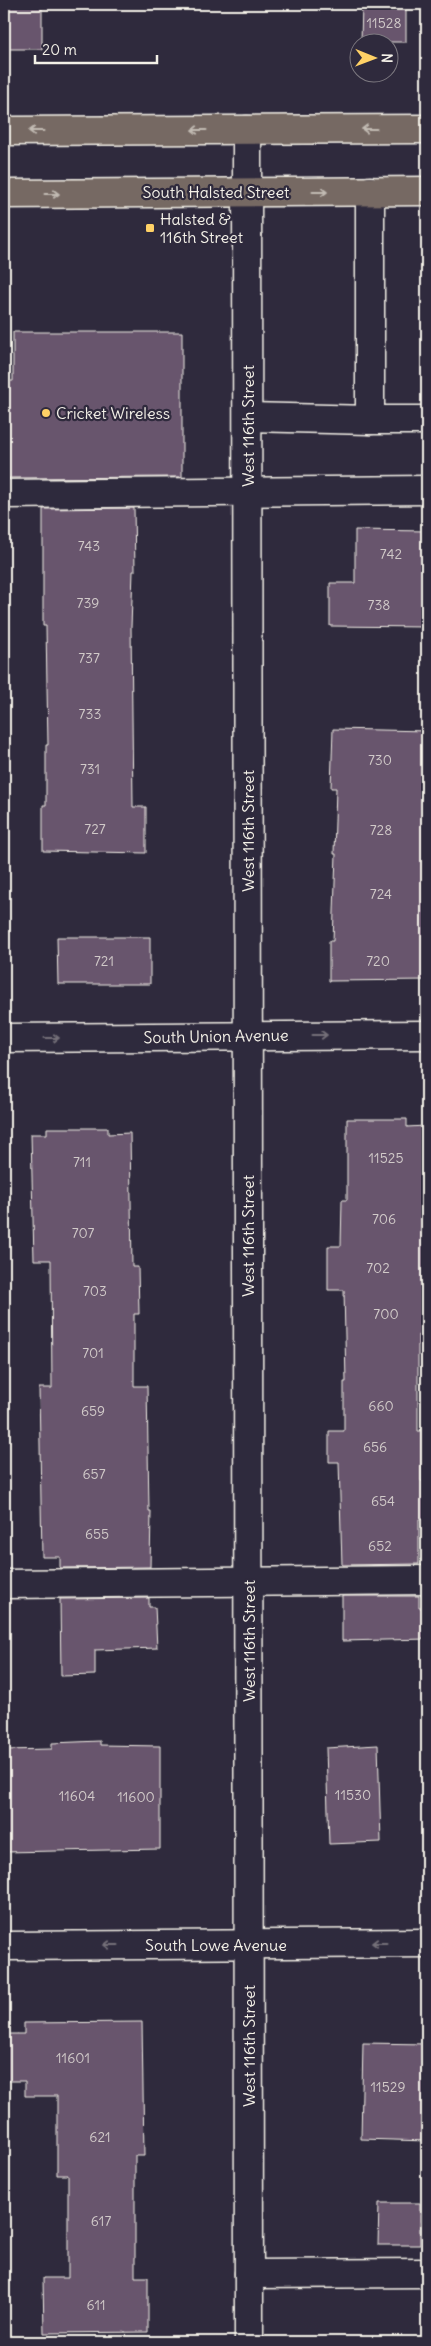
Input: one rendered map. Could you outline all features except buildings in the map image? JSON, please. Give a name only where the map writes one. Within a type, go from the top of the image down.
[{"type":"main road","points":[[4,131],[427,129]]},
{"type":"main road","name":"South Halsted Street","points":[[4,194],[427,190]]},
{"type":"street","name":"West 116th Street","points":[[248,130],[250,2342]]},
{"type":"street","points":[[370,191],[370,420]]},
{"type":"street","points":[[248,417],[427,420]]},
{"type":"street","points":[[4,494],[427,490]]},
{"type":"street","name":"South Union Avenue","points":[[4,1038],[427,1035]]},
{"type":"street","points":[[4,1584],[427,1580]]},
{"type":"street","name":"South Lowe Avenue","points":[[4,1946],[427,1943]]},
{"type":"street","points":[[249,2274],[427,2273]]},
{"type":"place","name":"Halsted & 116th Street","points":[[150,228]]},
{"type":"place","name":"Cricket Wireless","points":[[46,413]]}]
